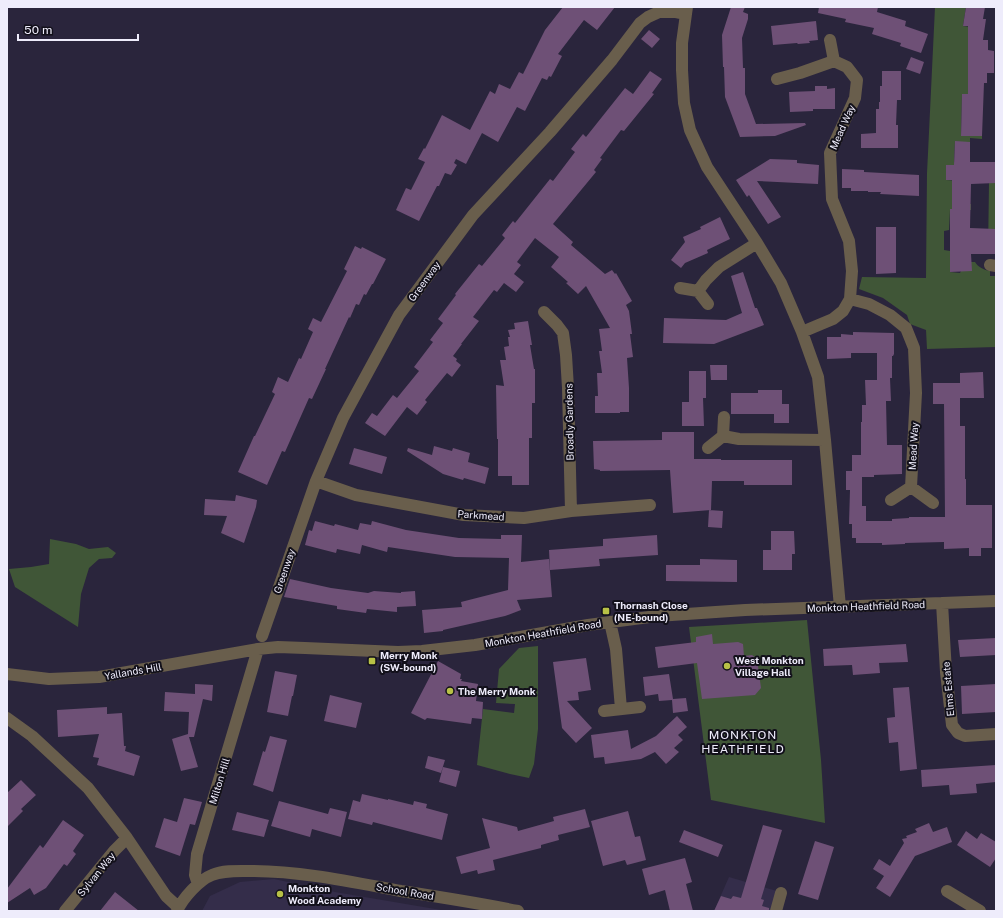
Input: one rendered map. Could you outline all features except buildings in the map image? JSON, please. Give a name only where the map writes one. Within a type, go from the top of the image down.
[{"type":"street","points":[[686,10],[682,43],[682,70],[684,103],[690,130],[707,167],[757,243],[781,283],[802,332],[818,377],[840,607]]},
{"type":"street","name":"Greenway","points":[[262,636],[316,481],[343,418],[399,315],[473,215],[550,132],[612,60],[640,23],[659,12],[676,12],[686,10]]},
{"type":"street","points":[[777,80],[834,61],[830,40]]},
{"type":"street","name":"Mead Way","points":[[834,61],[848,67],[857,80],[855,98],[830,153],[832,199],[850,241],[852,271],[850,299],[870,304],[890,315],[906,328],[914,348],[916,393],[912,487]]},
{"type":"street","points":[[698,291],[706,280],[719,267],[757,243]]},
{"type":"street","points":[[680,288],[698,291],[708,304]]},
{"type":"street","points":[[802,332],[833,319],[843,311],[850,299]]},
{"type":"street","name":"Broadly Gardens","points":[[544,312],[557,325],[567,329],[566,355],[571,511]]},
{"type":"street","points":[[708,448],[723,436],[724,416]]},
{"type":"street","points":[[723,436],[739,439],[825,440]]},
{"type":"street","name":"Parkmead","points":[[316,481],[356,495],[464,514],[524,518],[571,511],[650,505]]},
{"type":"street","points":[[891,500],[912,487],[933,503]]},
{"type":"street","name":"Monkton Heathfield Road","points":[[258,649],[278,647],[398,652],[422,651],[475,645],[564,629],[657,616],[745,610],[996,601]]},
{"type":"street","name":"Elms Estate","points":[[942,603],[946,672],[952,725],[958,733],[965,736],[996,734]]},
{"type":"street","points":[[610,622],[616,649],[621,709]]},
{"type":"street","name":"Milton Hill","points":[[198,884],[195,875],[197,854],[258,649]]},
{"type":"street","name":"Yallands Hill","points":[[7,674],[49,679],[99,677],[258,649]]},
{"type":"street","points":[[604,711],[640,707]]},
{"type":"street","points":[[7,718],[32,736],[88,788],[128,838],[166,896],[178,909],[198,884]]},
{"type":"street","name":"Sylvan Way","points":[[65,911],[114,851],[128,838]]},
{"type":"street","name":"School Road","points":[[198,884],[212,875],[230,871],[274,871],[371,885],[518,911]]},
{"type":"street","points":[[947,891],[972,909]]},
{"type":"street","points":[[776,911],[781,893]]},
{"type":"shaded area","points":[[729,877],[777,891],[773,911],[714,911]]},
{"type":"shaded area","name":"Monkton Wood Academy","points":[[274,879],[335,892],[447,911],[202,911],[210,896],[240,882]]},
{"type":"green space","points":[[935,7],[966,7],[963,26],[984,29],[976,31],[983,95],[962,95],[961,136],[982,136],[982,139],[970,138],[970,142],[955,142],[954,162],[961,166],[946,166],[946,180],[961,181],[961,183],[952,183],[952,203],[971,204],[971,210],[950,210],[949,230],[944,231],[944,250],[950,251],[950,272],[960,273],[961,271],[971,271],[971,262],[975,262],[981,268],[990,271],[990,276],[996,276],[996,347],[927,349],[926,330],[910,324],[907,315],[883,298],[859,289],[862,277],[926,278],[927,173]]},
{"type":"green space","points":[[989,183],[996,183],[996,229],[991,229],[991,254],[988,254]]},
{"type":"green space","points":[[50,539],[76,544],[89,549],[108,547],[116,553],[112,558],[99,559],[89,568],[81,594],[78,627],[15,587],[9,569],[49,564]]},
{"type":"green space","points":[[807,620],[821,760],[825,823],[711,800],[689,627]]},
{"type":"green space","points":[[538,646],[538,729],[534,764],[529,778],[477,765],[483,709],[514,713],[515,704],[496,703],[499,669],[519,648]]},
{"type":"place","name":"Thornash Close (NE-bound)","points":[[606,611]]},
{"type":"place","name":"Merry Monk (SW-bound)","points":[[372,661]]},
{"type":"place","name":"West Monkton Village Hall","points":[[727,666]]},
{"type":"place","name":"The Merry Monk","points":[[450,691]]},
{"type":"place","name":"Monkton Wood Academy","points":[[280,894]]},
{"type":"district","name":"MONKTON HEATHFIELD","points":[[743,742]]}]
